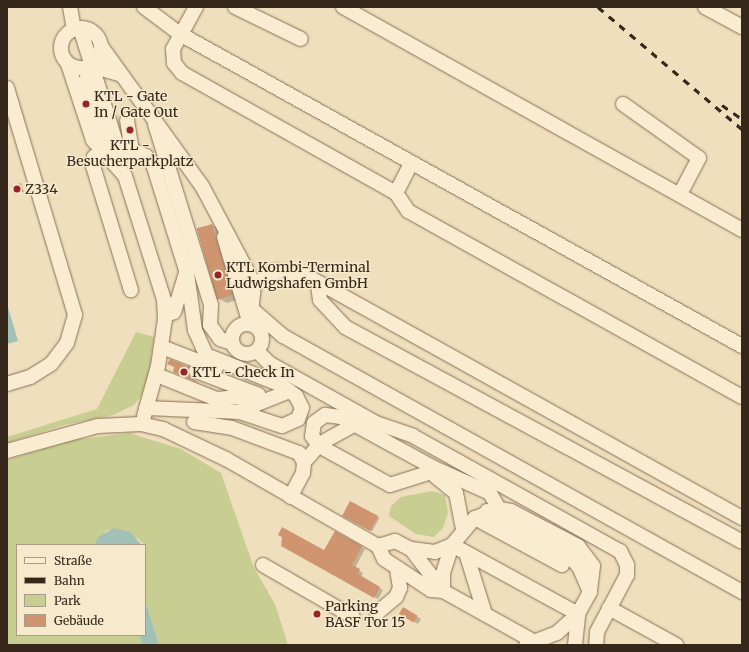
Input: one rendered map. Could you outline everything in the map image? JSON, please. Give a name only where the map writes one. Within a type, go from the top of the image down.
[{"type":"street","points":[[70,7],[91,66],[86,87],[117,152],[126,176],[165,315],[159,361],[141,424]]},
{"type":"street","points":[[144,7],[180,34],[411,164],[742,346]]},
{"type":"street","points":[[196,7],[172,49],[174,63],[182,73],[396,193],[408,211],[742,397]]},
{"type":"street","points":[[235,7],[301,39]]},
{"type":"street","points":[[343,7],[742,230]]},
{"type":"street","points":[[705,7],[742,27]]},
{"type":"street","points":[[77,29],[94,33],[101,46],[119,66],[120,74],[155,124],[211,305],[210,325],[220,339],[232,343],[242,354],[283,336]]},
{"type":"street","points":[[77,29],[62,45],[93,140],[117,152],[146,156],[153,164],[187,273],[195,330],[206,355],[271,401]]},
{"type":"street","points":[[68,64],[80,69],[91,66],[99,58],[101,46]]},
{"type":"street","points":[[91,66],[120,74]]},
{"type":"street","points":[[7,88],[75,315],[67,343],[51,364],[30,377],[7,384]]},
{"type":"street","points":[[623,104],[699,158],[680,194]]},
{"type":"street","points":[[117,152],[127,120]]},
{"type":"street","points":[[155,124],[161,127],[202,186],[254,284],[254,310],[250,324]]},
{"type":"street","points":[[117,152],[94,157],[93,166],[131,290]]},
{"type":"street","points":[[396,193],[411,164]]},
{"type":"street","points":[[224,230],[224,246],[250,324],[260,331],[260,345],[269,363],[376,423],[413,436],[620,551],[627,566],[627,575],[597,632],[596,645]]},
{"type":"street","points":[[254,284],[274,272],[288,271],[318,284],[742,518]]},
{"type":"street","points":[[165,315],[174,312],[187,273]]},
{"type":"street","points":[[318,284],[320,300],[346,327],[742,542]]},
{"type":"street","points":[[254,310],[283,336],[742,592]]},
{"type":"street","points":[[232,343],[238,327],[250,324]]},
{"type":"street","points":[[159,361],[271,401]]},
{"type":"street","points":[[159,361],[216,399],[237,397],[271,401]]},
{"type":"street","points":[[146,408],[240,412],[271,401]]},
{"type":"street","points":[[431,472],[390,485],[319,446],[312,430],[319,418],[333,414],[490,493],[487,513]]},
{"type":"street","points":[[194,422],[232,428],[299,453],[304,462],[303,473],[290,497]]},
{"type":"street","points":[[7,451],[81,429],[141,424],[174,433],[226,459],[378,546],[384,559],[431,590],[443,591]]},
{"type":"street","points":[[304,462],[319,446],[353,425]]},
{"type":"street","points":[[365,437],[431,472],[456,493],[463,530]]},
{"type":"street","points":[[410,549],[443,591],[485,614],[534,644],[557,633],[578,614],[590,592],[593,566],[578,546],[511,510],[487,513],[463,530],[452,545],[443,573],[443,591]]},
{"type":"street","points":[[487,513],[562,565]]},
{"type":"street","points":[[378,546],[395,541],[410,549],[435,552],[452,545]]},
{"type":"street","points":[[452,545],[578,614]]},
{"type":"street","points":[[466,553],[485,614]]},
{"type":"street","points":[[262,565],[353,617]]},
{"type":"street","points":[[377,613],[396,597],[400,588],[397,568]]},
{"type":"street","points":[[609,608],[676,645]]},
{"type":"street","points":[[575,645],[578,614]]},
{"type":"green space","points":[[136,332],[154,337],[149,373],[141,396],[134,405],[113,415],[64,425],[7,443],[7,437],[97,409]]},
{"type":"green space","points":[[129,433],[181,449],[221,473],[254,568],[275,604],[288,645],[159,645],[146,603],[146,544],[137,538],[107,530],[96,544],[16,544],[16,636],[139,636],[143,645],[7,645],[7,460],[73,440]]},
{"type":"green space","points":[[432,491],[445,495],[448,513],[443,528],[434,537],[416,534],[389,516],[391,506],[401,497]]},
{"type":"water","points":[[7,304],[18,341],[7,344]]},
{"type":"water","points":[[114,528],[130,532],[141,544],[95,544],[98,537]]},
{"type":"water","points":[[146,603],[159,645],[143,645],[139,636],[146,636]]},
{"type":"building","name":"Z334","points":[[21,183],[24,192],[14,195],[11,186]]},
{"type":"building","name":"KTL Kombi-Terminal Ludwigshafen GmbH","points":[[212,224],[232,295],[217,300],[197,228]]},
{"type":"building","points":[[170,359],[189,367],[189,376],[199,383],[173,372],[174,367],[167,364]]},
{"type":"building","points":[[350,501],[378,516],[370,531],[342,516]]},
{"type":"building","points":[[282,527],[324,550],[335,531],[362,546],[352,565],[360,569],[358,574],[380,587],[374,598],[281,546],[282,537],[278,535]]},
{"type":"building","points":[[403,607],[418,616],[413,623],[399,614]]},
{"type":"railway","points":[[598,7],[742,129]]},
{"type":"railway","points":[[722,105],[742,119]]},
{"type":"place","name":"KTL - Gate In / Gate Out","points":[[86,104]]},
{"type":"place","name":"KTL - Besucherparkplatz","points":[[130,130]]},
{"type":"place","name":"Z334","points":[[17,189]]},
{"type":"place","name":"KTL Kombi-Terminal Ludwigshafen GmbH","points":[[218,275]]},
{"type":"place","name":"KTL - Check In","points":[[184,372]]},
{"type":"place","name":"Parking BASF Tor 15","points":[[317,614]]}]
